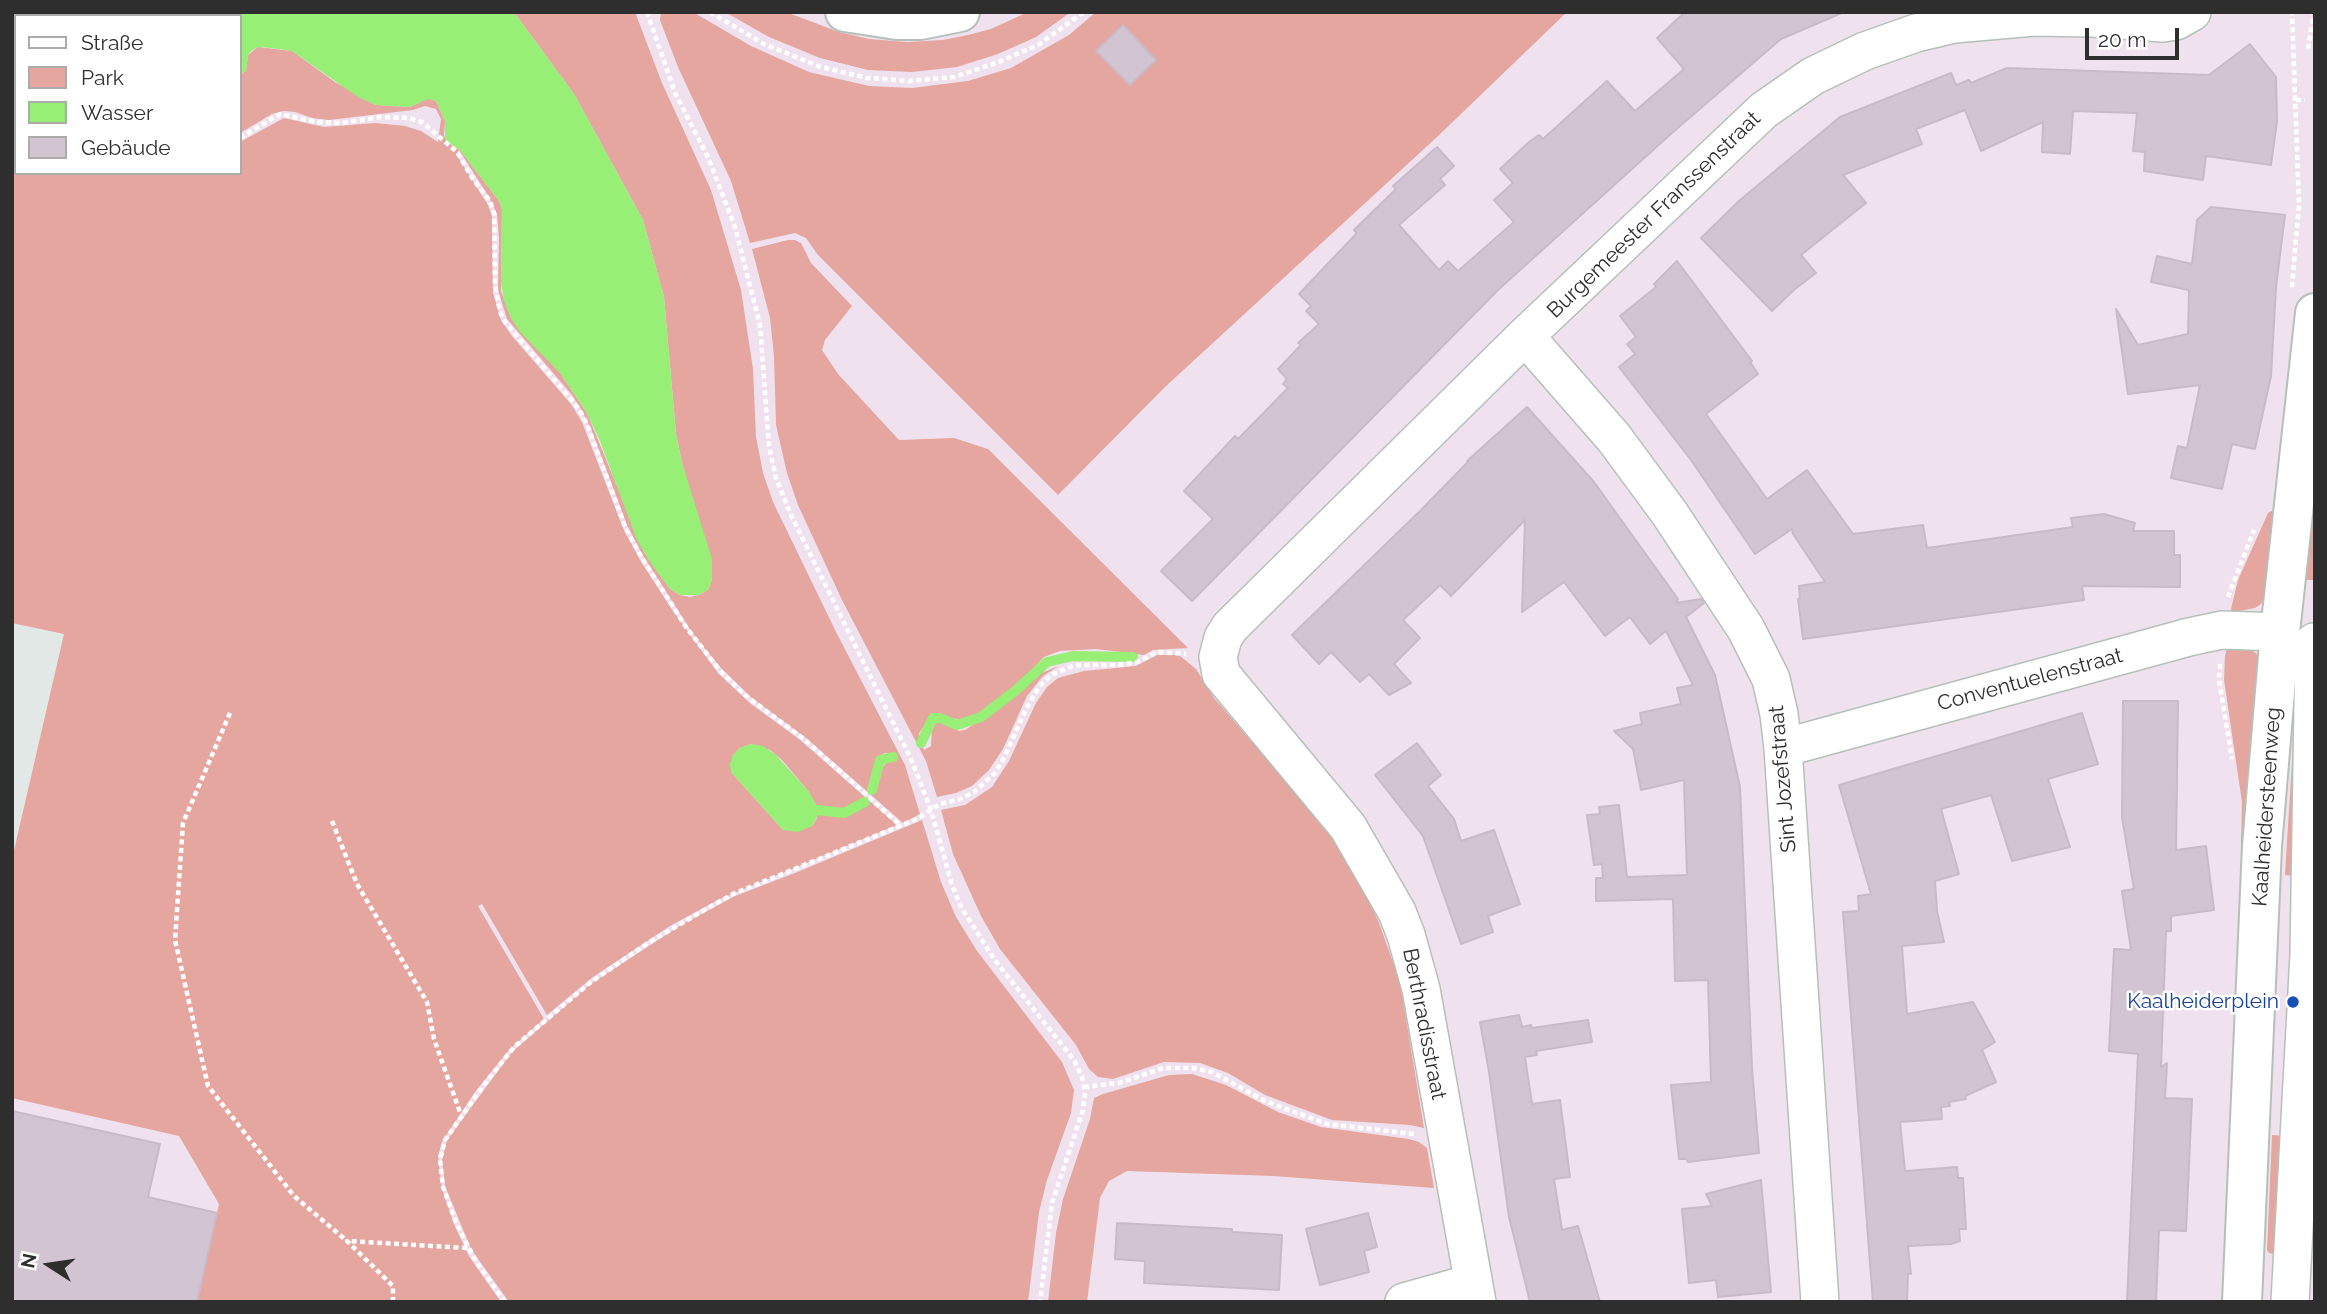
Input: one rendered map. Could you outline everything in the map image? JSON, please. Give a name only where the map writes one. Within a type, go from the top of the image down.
[{"type":"street","points":[[845,12],[897,20],[920,20],[960,12]]},
{"type":"street","name":"Burgemeester Franssenstraat","points":[[1220,647],[1230,626],[1525,337],[1764,110],[1813,76],[1865,51],[1916,33],[1954,24],[2034,17],[2163,23],[2176,21],[2192,12]]},
{"type":"street","name":"Kaalheidersteenweg","points":[[2299,1298],[2309,955],[2297,637],[2315,313]]},
{"type":"street","name":"Sint Jozefstraat","points":[[1525,337],[1614,438],[1670,514],[1746,629],[1771,679],[1783,748],[1820,1302]]},
{"type":"street","name":"Conventuelenstraat","points":[[1783,748],[2189,637],[2222,630],[2297,637]]},
{"type":"street","name":"Kaalheidersteenweg","points":[[2242,1298],[2262,846],[2297,637]]},
{"type":"street","name":"Berthradisstraat","points":[[1220,647],[1221,674],[1349,827],[1397,912],[1414,958],[1421,989],[1474,1292]]},
{"type":"street","points":[[1404,1302],[1474,1292]]},
{"type":"street","points":[[2242,1298],[2299,1298]]},
{"type":"path","points":[[647,12],[675,93],[708,157],[741,249],[760,325],[765,420],[776,478],[806,547],[911,759],[961,907],[994,959],[1074,1060],[1082,1077],[1084,1087],[1080,1121],[1052,1203],[1040,1302]]},
{"type":"path","points":[[2308,48],[2314,12]]},
{"type":"path","points":[[2296,100],[2305,100]]},
{"type":"path","points":[[242,137],[280,114],[316,122],[343,123],[380,117],[408,118],[422,122],[457,152],[494,213],[496,292],[505,322],[579,409],[626,528],[686,627],[721,672],[746,696],[804,739],[901,826]]},
{"type":"path","points":[[505,1302],[468,1248],[443,1187],[440,1160],[445,1140],[461,1115],[514,1047],[591,982],[648,943],[733,894],[901,826],[940,804],[960,799],[988,780],[1005,756],[1039,687],[1051,675],[1075,665],[1116,665],[1137,662],[1158,652],[1220,647]]},
{"type":"path","points":[[230,713],[183,823],[176,940],[208,1086],[293,1196],[347,1241],[393,1286],[393,1302]]},
{"type":"path","points":[[332,821],[357,884],[427,1002],[434,1039],[461,1115]]},
{"type":"path","points":[[1084,1087],[1119,1083],[1163,1068],[1193,1068],[1212,1072],[1265,1101],[1326,1124],[1446,1138]]},
{"type":"path","points":[[347,1241],[468,1248]]},
{"type":"shaded area","points":[[12,623],[64,634],[12,859]]},
{"type":"green space","points":[[12,12],[161,12],[14,14],[14,175],[242,175],[242,141],[284,118],[324,127],[375,123],[405,126],[421,131],[438,142],[441,119],[436,109],[425,106],[413,110],[329,120],[284,111],[272,114],[242,132],[242,73],[246,71],[248,55],[258,47],[292,51],[335,82],[376,105],[410,107],[428,98],[436,101],[445,121],[444,136],[460,150],[499,201],[502,209],[501,291],[511,318],[560,373],[587,413],[644,552],[670,589],[690,597],[708,590],[712,580],[712,565],[676,434],[664,297],[643,220],[574,94],[516,15],[498,12],[635,12],[662,83],[711,190],[741,290],[753,369],[756,437],[763,473],[773,502],[905,765],[920,814],[903,823],[806,738],[753,699],[721,668],[693,634],[642,554],[627,525],[582,411],[572,395],[507,319],[498,290],[497,214],[459,150],[456,154],[492,216],[493,293],[501,320],[571,404],[582,422],[623,528],[673,611],[718,673],[751,704],[799,739],[897,825],[718,900],[670,926],[593,977],[547,1015],[482,904],[478,906],[544,1019],[510,1049],[475,1092],[442,1142],[438,1156],[442,1188],[454,1224],[469,1256],[501,1302],[197,1302],[219,1204],[179,1136],[12,1098],[12,859],[64,634],[12,623]],"holes":[[[751,744],[770,750],[809,792],[817,808],[839,811],[863,800],[867,805],[846,815],[817,812],[812,826],[783,830],[731,772],[733,755],[740,748]],[[885,753],[892,754],[894,760],[881,769],[874,793],[870,790],[877,757]]]},
{"type":"green space","points":[[661,12],[693,12],[751,46],[809,72],[869,86],[912,88],[968,81],[1011,68],[1069,35],[1096,12],[1567,12],[1437,137],[1165,387],[1058,495],[818,255],[806,238],[795,233],[750,243],[731,181],[678,67],[660,20]]},
{"type":"green space","points":[[725,12],[786,12],[839,32],[869,39],[907,42],[943,40],[968,35],[991,29],[1028,12],[1071,12],[1036,37],[998,54],[957,67],[912,72],[868,70],[820,58],[769,37]]},
{"type":"green space","points":[[788,240],[801,243],[811,263],[852,306],[825,340],[822,350],[838,374],[899,440],[954,438],[988,449],[1188,648],[1153,650],[1144,655],[1096,649],[1060,651],[1044,657],[1018,684],[980,714],[961,720],[939,715],[931,717],[919,733],[924,750],[931,746],[934,723],[941,722],[959,731],[965,730],[1013,698],[1039,674],[1059,666],[1043,676],[1027,696],[1003,749],[989,770],[972,786],[956,793],[937,797],[926,761],[842,600],[798,505],[787,473],[776,425],[770,318],[752,249]]},
{"type":"green space","points":[[2271,511],[2277,512],[2269,591],[2255,608],[2233,612],[2231,609],[2238,580]]},
{"type":"green space","points":[[2315,524],[2315,580],[2308,580],[2311,526]]},
{"type":"green space","points":[[2228,645],[2249,648],[2262,658],[2246,844],[2241,844],[2242,802],[2224,680]]},
{"type":"green space","points":[[1157,655],[1179,655],[1196,669],[1214,698],[1310,809],[1339,847],[1364,890],[1400,982],[1424,1128],[1332,1120],[1265,1095],[1228,1073],[1200,1063],[1164,1062],[1113,1079],[1098,1077],[1089,1069],[1076,1045],[1000,949],[981,916],[953,854],[941,810],[965,805],[992,787],[1009,761],[1036,703],[1047,687],[1058,678],[1084,671],[1136,666]]},
{"type":"green space","points":[[2296,696],[2297,876],[2285,875]]},
{"type":"green space","points":[[922,820],[941,882],[956,917],[977,951],[1062,1062],[1074,1090],[1071,1113],[1047,1180],[1039,1212],[1028,1302],[509,1302],[471,1249],[445,1186],[442,1160],[447,1140],[512,1052],[589,985],[681,925],[735,896]]},
{"type":"green space","points":[[1192,1074],[1226,1085],[1278,1112],[1321,1127],[1419,1142],[1427,1148],[1434,1188],[1273,1176],[1127,1171],[1109,1181],[1100,1198],[1087,1302],[1048,1302],[1063,1199],[1090,1119],[1094,1098],[1169,1075]]},
{"type":"green space","points":[[2272,1135],[2287,1136],[2278,1255],[2267,1250]]},
{"type":"water","points":[[498,12],[516,15],[574,94],[643,220],[664,297],[676,434],[682,463],[712,559],[712,580],[708,590],[699,595],[680,595],[670,589],[652,565],[637,540],[587,413],[560,373],[520,332],[511,318],[504,301],[501,282],[502,209],[499,201],[460,150],[445,140],[445,121],[436,101],[428,99],[410,107],[376,105],[358,97],[292,51],[258,47],[248,55],[246,71],[242,73],[242,14],[190,14]]},
{"type":"water","points":[[751,744],[763,746],[776,755],[809,792],[817,806],[818,815],[812,826],[798,832],[783,830],[731,772],[733,755],[740,748]]},
{"type":"building","points":[[1685,12],[1844,12],[1781,39],[1498,290],[1192,601],[1161,571],[1213,519],[1184,491],[1235,436],[1238,439],[1288,388],[1283,384],[1287,379],[1278,369],[1301,345],[1298,343],[1319,324],[1306,311],[1311,306],[1299,294],[1357,233],[1354,230],[1396,189],[1393,186],[1437,147],[1454,166],[1440,179],[1445,185],[1399,225],[1439,270],[1448,261],[1458,271],[1514,222],[1494,200],[1513,183],[1500,169],[1529,142],[1539,135],[1543,139],[1607,81],[1635,111],[1684,69],[1657,38]]},
{"type":"building","points":[[1123,25],[1156,60],[1130,85],[1096,51]]},
{"type":"building","points":[[2250,44],[2276,77],[2277,121],[2271,165],[2206,156],[2203,180],[2144,171],[2145,152],[2133,151],[2137,113],[2073,111],[2070,154],[2042,152],[2043,122],[1981,151],[1965,110],[1916,129],[1922,144],[1843,175],[1866,203],[1801,255],[1816,273],[1772,311],[1701,238],[1740,200],[1840,117],[1951,73],[1956,85],[1969,80],[1971,83],[2007,68],[2209,75]]},
{"type":"building","points":[[2211,207],[2285,215],[2276,287],[2271,376],[2255,449],[2232,444],[2222,489],[2171,478],[2178,446],[2187,448],[2200,385],[2128,394],[2116,309],[2138,345],[2188,334],[2189,290],[2151,282],[2157,256],[2192,264],[2197,220]]},
{"type":"building","points":[[1677,261],[1752,361],[1750,362],[1758,374],[1706,414],[1767,499],[1807,470],[1853,534],[1923,525],[1927,548],[2073,527],[2071,518],[2104,514],[2135,523],[2133,531],[2174,531],[2174,555],[2180,555],[2180,587],[2082,586],[2084,600],[1803,639],[1799,586],[1825,582],[1792,529],[1755,554],[1691,460],[1619,367],[1635,354],[1627,344],[1636,337],[1620,316],[1656,287],[1654,284]]},
{"type":"building","points":[[1527,407],[1594,482],[1678,599],[1676,603],[1701,599],[1704,603],[1686,617],[1715,675],[1740,787],[1752,1068],[1759,1153],[1688,1162],[1686,1159],[1679,1159],[1671,1085],[1711,1082],[1708,980],[1675,981],[1673,899],[1596,901],[1596,878],[1603,878],[1602,864],[1594,865],[1587,815],[1600,814],[1599,807],[1619,805],[1627,877],[1687,875],[1684,780],[1641,790],[1633,749],[1614,731],[1642,724],[1640,713],[1681,704],[1677,688],[1693,685],[1666,631],[1650,644],[1630,617],[1605,636],[1564,582],[1522,612],[1525,520],[1451,596],[1440,585],[1403,620],[1420,638],[1394,664],[1411,683],[1389,695],[1369,674],[1360,682],[1331,652],[1319,664],[1292,635],[1420,511],[1467,461]]},
{"type":"building","points":[[2123,701],[2178,701],[2176,850],[2206,846],[2214,910],[2171,916],[2171,931],[2166,931],[2161,1067],[2167,1063],[2165,1098],[2192,1099],[2186,1231],[2159,1230],[2156,1302],[2127,1302],[2138,1054],[2109,1051],[2114,949],[2131,950],[2122,891],[2134,889],[2122,817]]},
{"type":"building","points":[[2082,713],[2098,764],[2048,779],[2070,847],[2012,861],[1991,795],[1941,809],[1959,874],[1935,881],[1937,911],[1944,942],[1902,946],[1907,1014],[1973,1002],[1995,1042],[1982,1050],[1996,1082],[1965,1096],[1966,1099],[1949,1102],[1950,1106],[1941,1107],[1942,1119],[1900,1122],[1905,1171],[1957,1167],[1958,1178],[1963,1178],[1966,1229],[1959,1229],[1960,1241],[1951,1244],[1908,1246],[1911,1274],[1908,1274],[1907,1302],[1873,1302],[1843,912],[1859,911],[1858,896],[1871,894],[1839,785]]},
{"type":"building","points":[[1417,743],[1441,775],[1428,786],[1454,819],[1461,841],[1494,830],[1520,904],[1488,916],[1493,932],[1461,944],[1423,836],[1375,775]]},
{"type":"building","points":[[1519,1015],[1522,1027],[1531,1025],[1532,1028],[1588,1020],[1592,1042],[1536,1051],[1537,1055],[1525,1057],[1532,1104],[1560,1100],[1570,1177],[1554,1179],[1562,1230],[1578,1226],[1600,1302],[1530,1302],[1509,1217],[1480,1022]]},
{"type":"building","points":[[12,1111],[160,1144],[148,1197],[217,1213],[197,1302],[12,1302]]},
{"type":"building","points":[[1761,1180],[1771,1292],[1718,1297],[1716,1280],[1689,1283],[1682,1209],[1712,1206],[1706,1194]]},
{"type":"building","points":[[1368,1213],[1377,1247],[1364,1251],[1369,1272],[1320,1285],[1306,1229]]},
{"type":"building","points":[[1117,1223],[1232,1229],[1232,1232],[1282,1235],[1279,1290],[1144,1283],[1145,1261],[1115,1259]]},
{"type":"waterway","points":[[921,743],[933,718],[957,725],[981,717],[1047,662],[1073,656],[1133,657]]},
{"type":"waterway","points":[[872,790],[880,760],[893,757]]},
{"type":"waterway","points":[[817,810],[844,813],[865,802]]},
{"type":"place","name":"Kaalheiderplein","points":[[2293,1002]]}]
